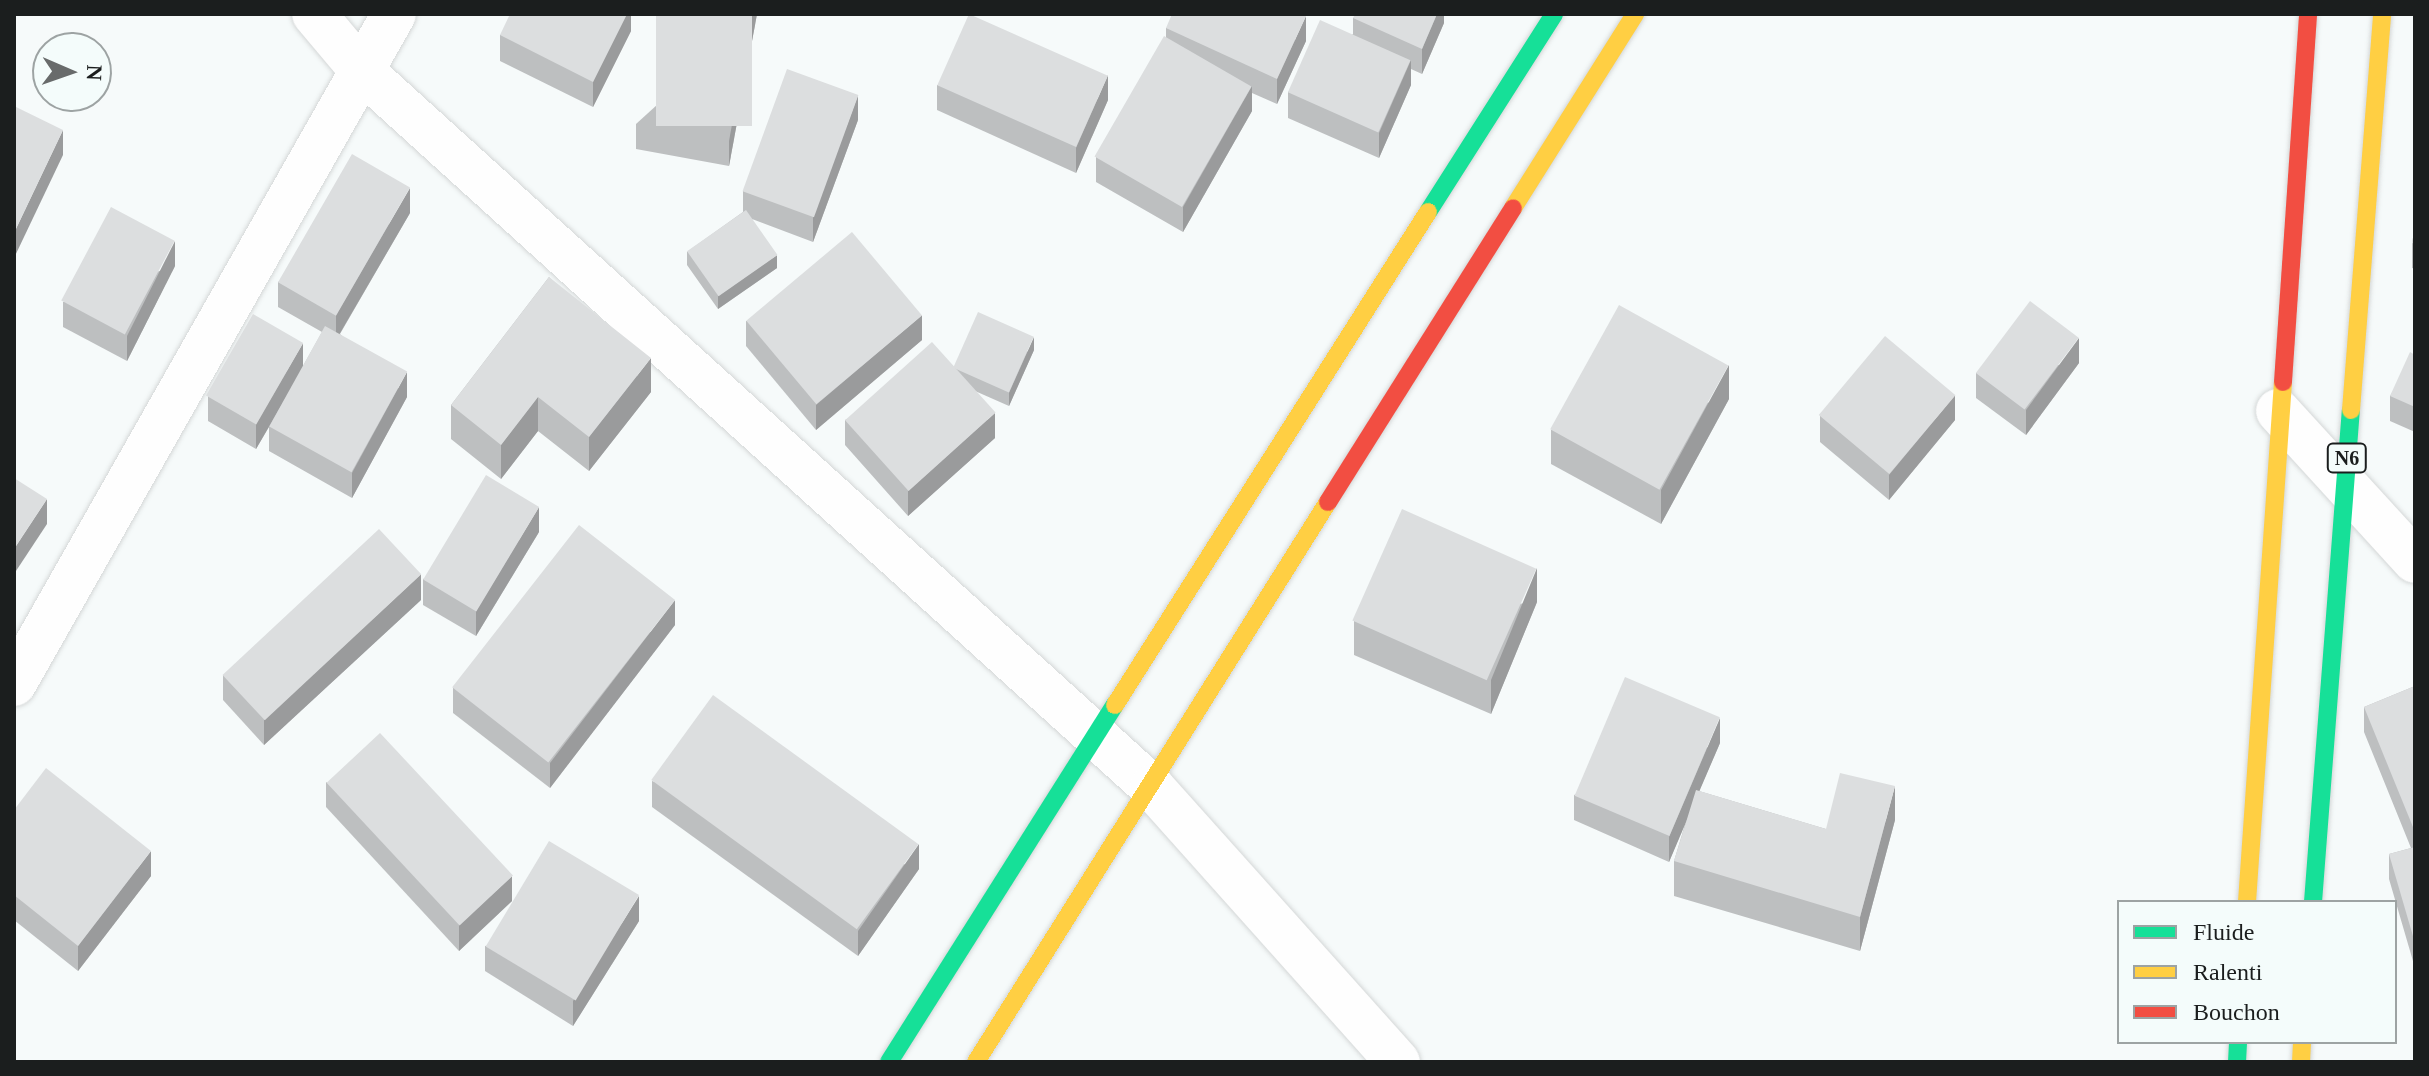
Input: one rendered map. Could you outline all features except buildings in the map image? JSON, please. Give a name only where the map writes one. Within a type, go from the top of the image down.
[{"type":"main road","points":[[889,1062],[1099,737],[1554,14]]},
{"type":"main road","points":[[976,1062],[1152,787],[1635,14]]},
{"type":"main road","points":[[2247,900],[2278,411],[2308,14]]},
{"type":"main road","name":"N6","points":[[2313,900],[2382,14]]},
{"type":"street","points":[[314,14],[362,71],[1152,787],[1398,1062]]},
{"type":"street","points":[[14,684],[394,14]]},
{"type":"street","points":[[2278,411],[2415,561]]},
{"type":"traffic: fast","points":[[1428,212],[1554,14]]},
{"type":"traffic: fast","points":[[2313,900],[2351,410]]},
{"type":"traffic: fast","points":[[889,1062],[1115,705]]},
{"type":"traffic: fast","points":[[2237,1062],[2238,1044]]},
{"type":"traffic: slow","points":[[1513,208],[1635,14]]},
{"type":"traffic: slow","points":[[2351,410],[2382,14]]},
{"type":"traffic: slow","points":[[1115,705],[1428,212]]},
{"type":"traffic: slow","points":[[2247,900],[2283,382]]},
{"type":"traffic: slow","points":[[976,1062],[1328,502]]},
{"type":"traffic: slow","points":[[2301,1062],[2302,1044]]},
{"type":"traffic: jam","points":[[2283,382],[2308,14]]},
{"type":"traffic: jam","points":[[1328,502],[1513,208]]}]
